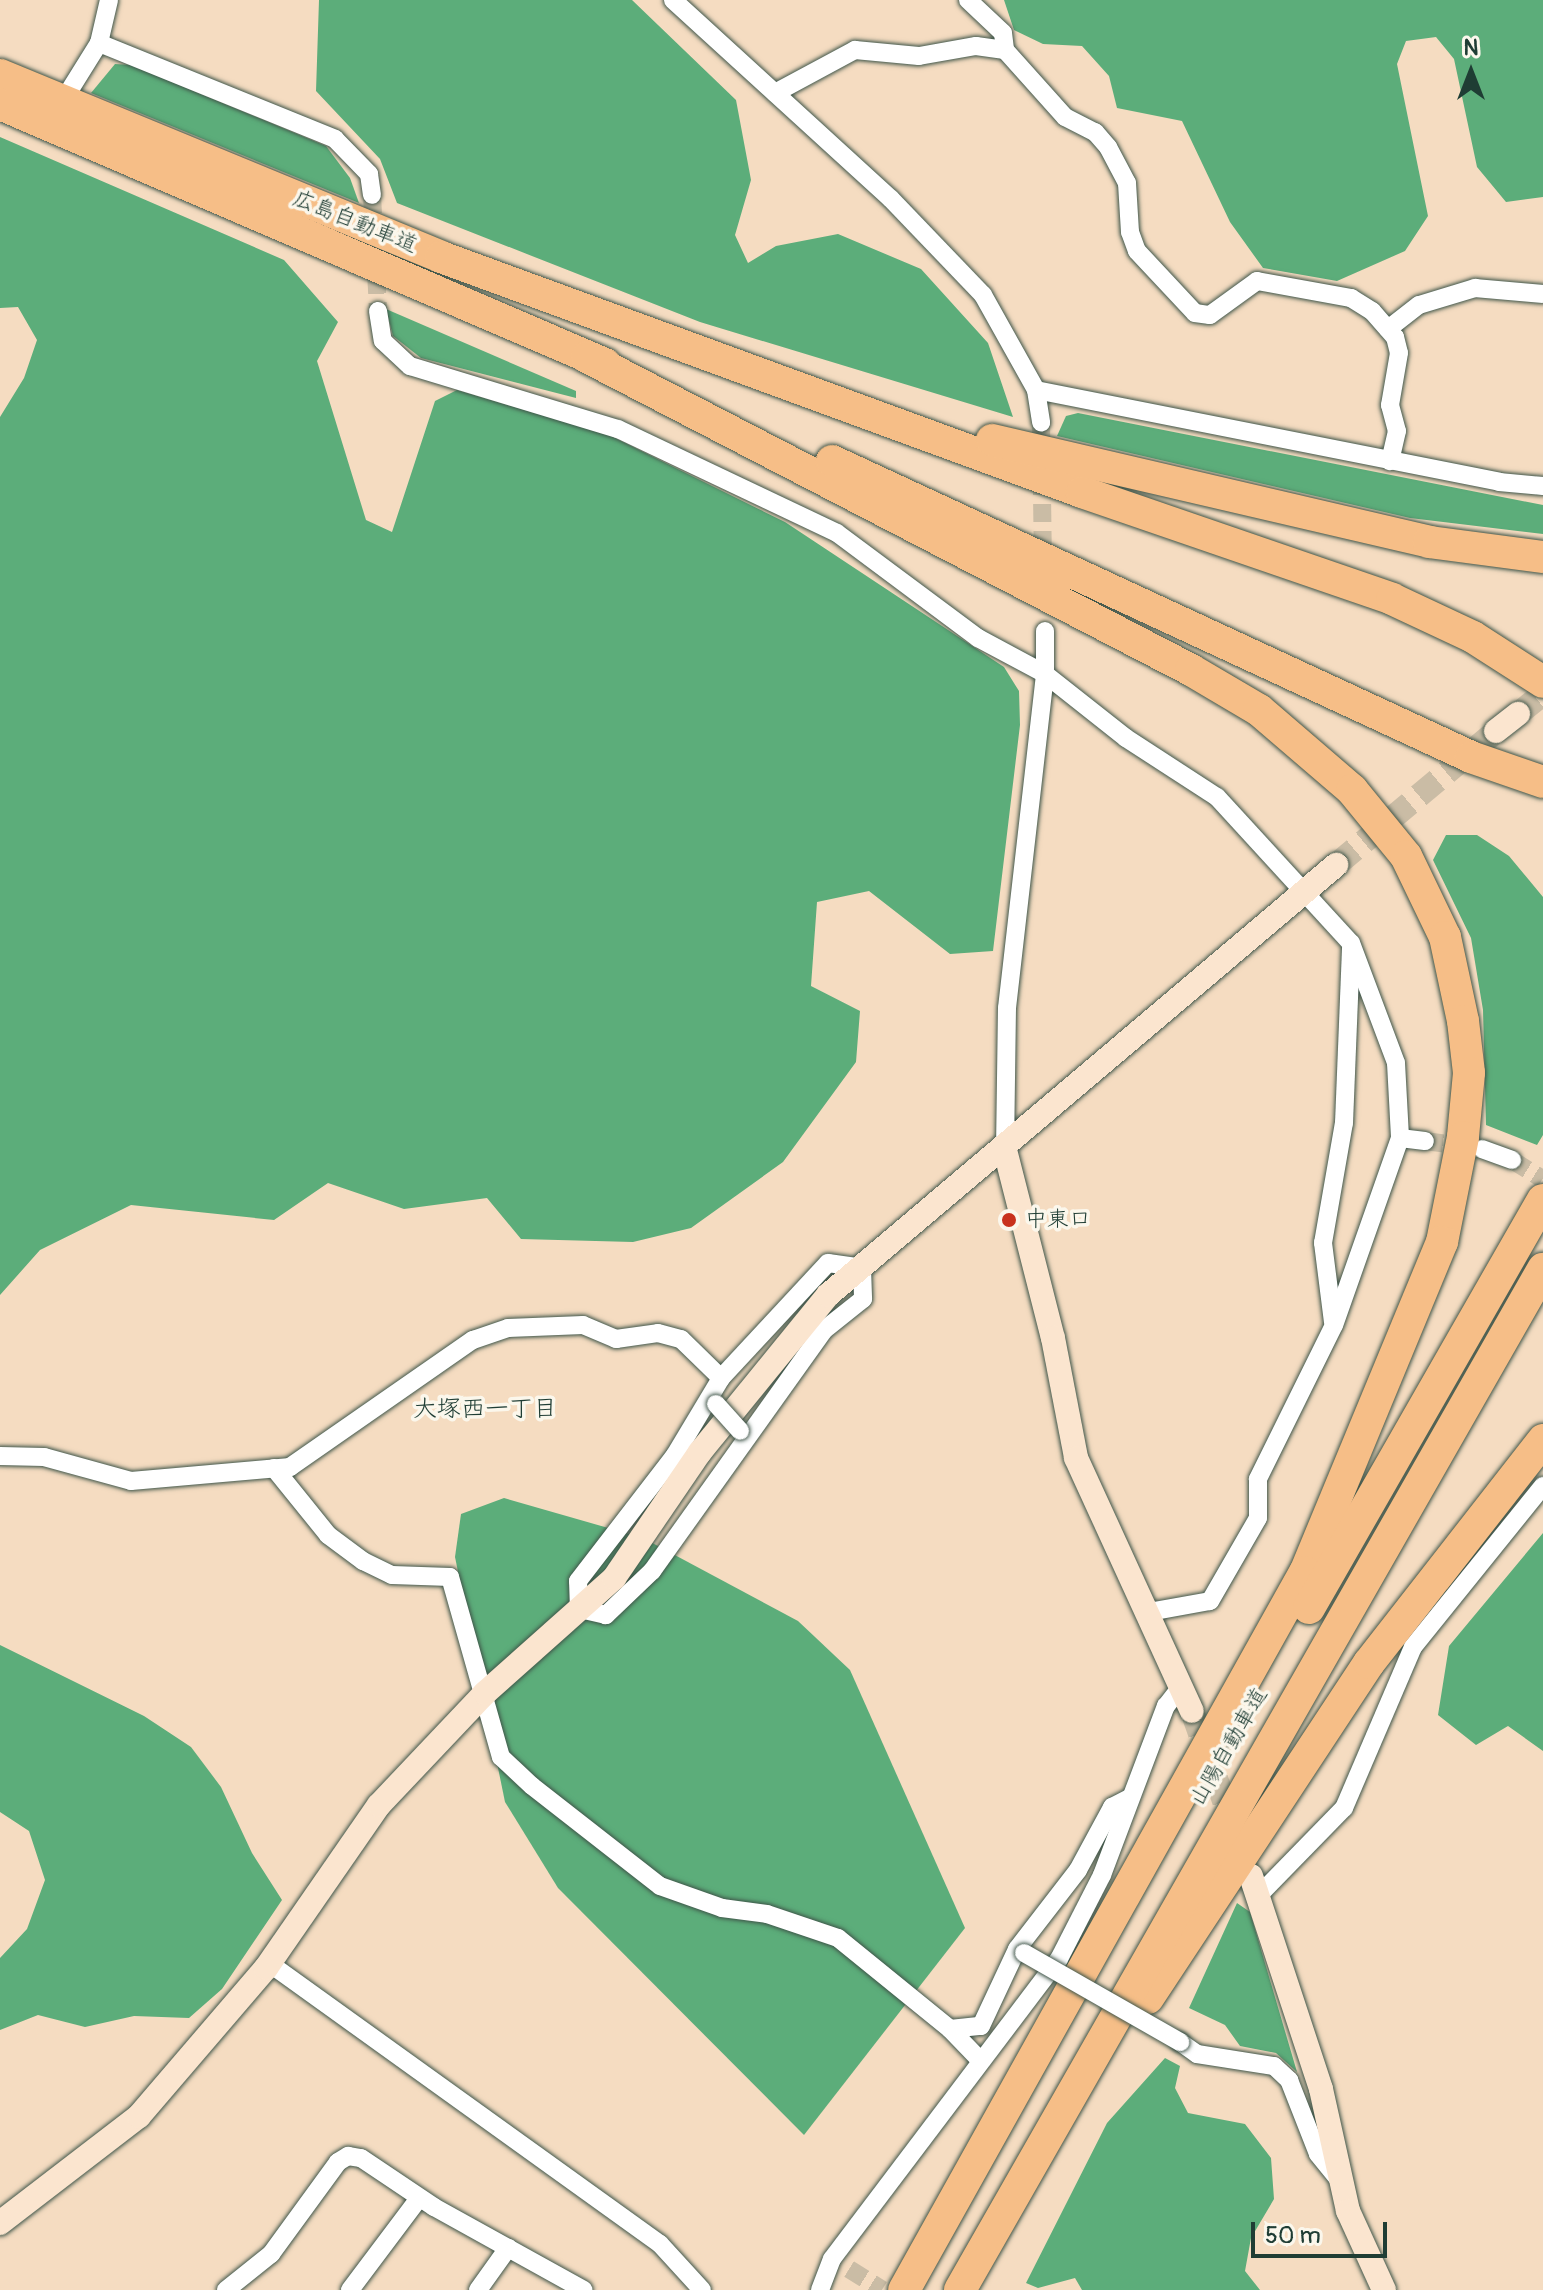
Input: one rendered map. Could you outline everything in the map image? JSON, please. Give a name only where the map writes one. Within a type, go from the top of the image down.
[{"type":"highway","name":"広島自動車道","points":[[0,75],[106,135],[587,357]]},
{"type":"highway","name":"広島自動車道","points":[[0,104],[106,135],[714,356]]},
{"type":"highway","points":[[714,356],[956,431],[1259,505],[1429,542],[1543,557]]},
{"type":"highway","points":[[714,356],[1392,599],[1473,637],[1543,682]]},
{"type":"highway","points":[[587,357],[845,466],[1471,757],[1543,782]]},
{"type":"highway","points":[[587,357],[1191,670],[1259,710],[1352,790],[1406,856],[1445,937],[1463,1021],[1469,1073],[1463,1137],[1442,1242],[1305,1572],[906,2290]]},
{"type":"highway","name":"山陽自動車道","points":[[906,2290],[1208,1784],[1543,1200]]},
{"type":"highway","name":"山陽自動車道","points":[[960,2290],[1069,2107],[1246,1785],[1543,1269]]},
{"type":"highway","points":[[1069,2107],[1120,2040],[1369,1663],[1543,1440]]},
{"type":"street","points":[[71,88],[99,43],[109,0]]},
{"type":"street","points":[[673,0],[891,199],[983,295],[1036,390],[1041,423]]},
{"type":"street","points":[[968,0],[1003,33],[1005,50],[1065,117],[1095,132],[1108,147],[1127,183],[1130,232],[1137,251],[1195,313],[1210,315],[1257,281],[1275,282],[1351,298],[1388,329],[1399,353],[1390,405],[1397,431],[1390,461]]},
{"type":"street","points":[[99,43],[335,139],[369,174],[372,195]]},
{"type":"street","points":[[775,93],[855,50],[919,56],[976,46],[1005,50]]},
{"type":"street","points":[[1388,329],[1419,305],[1475,288],[1543,294]]},
{"type":"street","points":[[378,311],[383,341],[410,366],[618,429],[837,533],[978,638],[1045,674],[1126,738],[1217,797],[1307,889],[1351,943],[1396,1063],[1400,1138],[1334,1325],[1258,1479],[1258,1518],[1210,1601],[1144,1613]]},
{"type":"street","points":[[1036,390],[1390,461],[1543,486]]},
{"type":"street","points":[[1045,631],[1045,674],[1007,1008],[1005,1150],[1053,1338],[1076,1458],[1144,1613],[1192,1711]]},
{"type":"street","points":[[1496,731],[1518,714]]},
{"type":"street","points":[[0,2223],[139,2116],[269,1963],[379,1805],[485,1693],[614,1578],[777,1352],[828,1295],[1005,1150],[1090,1069],[1336,865]]},
{"type":"street","points":[[1334,1325],[1323,1243],[1344,1123],[1351,943]]},
{"type":"street","points":[[1400,1138],[1425,1141]]},
{"type":"street","points":[[1482,1149],[1512,1160]]},
{"type":"street","points":[[579,1609],[578,1581],[675,1455],[713,1401],[721,1378],[828,1263],[862,1268]]},
{"type":"street","points":[[579,1609],[606,1615],[652,1571],[743,1434],[824,1330],[863,1299],[862,1268]]},
{"type":"street","points":[[0,1456],[44,1457],[131,1481],[290,1467],[473,1340],[508,1328],[583,1325],[616,1339],[658,1333],[681,1339],[721,1378]]},
{"type":"street","points":[[713,1401],[743,1434]]},
{"type":"street","points":[[274,1468],[328,1535],[363,1561],[392,1575],[450,1577],[463,1610],[476,1683],[485,1693],[501,1757],[660,1886],[722,1908],[767,1914],[838,1938],[950,2029],[979,2059]]},
{"type":"street","points":[[1384,2290],[1338,2179],[1318,2077],[1254,1886],[1344,1808],[1413,1647],[1543,1486]]},
{"type":"street","points":[[820,2290],[832,2259],[979,2059],[1059,1959],[1102,1875],[1128,1799],[1166,1706],[1180,1688]]},
{"type":"street","points":[[950,2029],[981,2026],[1020,1951],[1078,1870],[1112,1807],[1128,1799]]},
{"type":"street","points":[[1020,1951],[1197,2054],[1274,2066],[1289,2080],[1318,2154],[1338,2179]]},
{"type":"street","points":[[269,1963],[660,2244],[702,2290]]},
{"type":"street","points":[[226,2290],[271,2254],[343,2158],[361,2158],[419,2198],[584,2290]]},
{"type":"street","points":[[350,2290],[419,2198]]},
{"type":"street","points":[[478,2290],[508,2248]]},
{"type":"street","points":[[832,2259],[849,2269]]},
{"type":"green space","points":[[319,0],[632,0],[736,100],[751,180],[735,235],[748,263],[776,246],[838,234],[921,269],[988,343],[1013,417],[700,322],[397,203],[380,159],[316,91]]},
{"type":"green space","points":[[1004,0],[1543,0],[1543,197],[1506,202],[1477,167],[1454,59],[1436,37],[1406,41],[1397,64],[1428,216],[1405,251],[1337,281],[1263,268],[1230,222],[1182,121],[1117,108],[1109,76],[1082,46],[1043,44],[1014,30]]},
{"type":"green space","points":[[115,64],[131,65],[326,146],[350,178],[359,203],[91,93]]},
{"type":"green space","points":[[0,137],[284,260],[338,322],[317,361],[366,520],[392,532],[435,401],[457,390],[609,435],[785,522],[1004,667],[1019,691],[1020,725],[993,951],[950,954],[869,891],[817,902],[811,986],[860,1011],[856,1062],[783,1162],[691,1228],[633,1242],[521,1239],[487,1198],[404,1209],[328,1183],[274,1220],[131,1205],[40,1250],[0,1295],[0,417],[24,378],[37,340],[18,307],[0,308]]},
{"type":"green space","points":[[386,309],[576,391],[576,398],[421,358],[393,336]]},
{"type":"green space","points":[[1078,413],[1543,505],[1543,534],[1410,518],[1057,436],[1066,416]]},
{"type":"green space","points":[[1446,835],[1477,835],[1509,856],[1543,897],[1543,1135],[1537,1145],[1486,1125],[1483,1010],[1471,938],[1433,860]]},
{"type":"green space","points":[[504,1498],[643,1538],[798,1621],[850,1670],[965,1928],[804,2135],[558,1888],[505,1802],[455,1557],[461,1514]]},
{"type":"green space","points":[[1543,1533],[1543,1751],[1508,1726],[1476,1745],[1438,1715],[1449,1646]]},
{"type":"green space","points":[[0,1645],[144,1716],[191,1747],[221,1787],[252,1853],[282,1900],[222,1989],[189,2018],[134,2016],[85,2027],[38,2015],[0,2030],[0,1958],[27,1929],[45,1880],[29,1831],[0,1812]]},
{"type":"green space","points":[[1237,1903],[1250,1912],[1297,2072],[1276,2053],[1240,2046],[1225,2025],[1189,2008]]},
{"type":"green space","points":[[1165,2058],[1180,2066],[1175,2088],[1188,2113],[1245,2124],[1271,2158],[1274,2199],[1251,2238],[1245,2271],[1260,2290],[1082,2290],[1075,2278],[1038,2288],[1026,2283],[1107,2123]]},
{"type":"tunnel","points":[[372,195],[378,311]]},
{"type":"tunnel","points":[[1041,423],[1043,564]]},
{"type":"tunnel","points":[[1518,714],[1543,694]]},
{"type":"tunnel","points":[[1336,865],[1496,731]]},
{"type":"tunnel","points":[[1425,1141],[1470,1147]]},
{"type":"tunnel","points":[[1512,1160],[1543,1179]]},
{"type":"tunnel","points":[[1192,1711],[1234,1829]]},
{"type":"tunnel","points":[[849,2269],[882,2290]]},
{"type":"place","name":"中東口","points":[[1009,1220]]},
{"type":"district","name":"大塚西一丁目","points":[[485,1409]]}]
